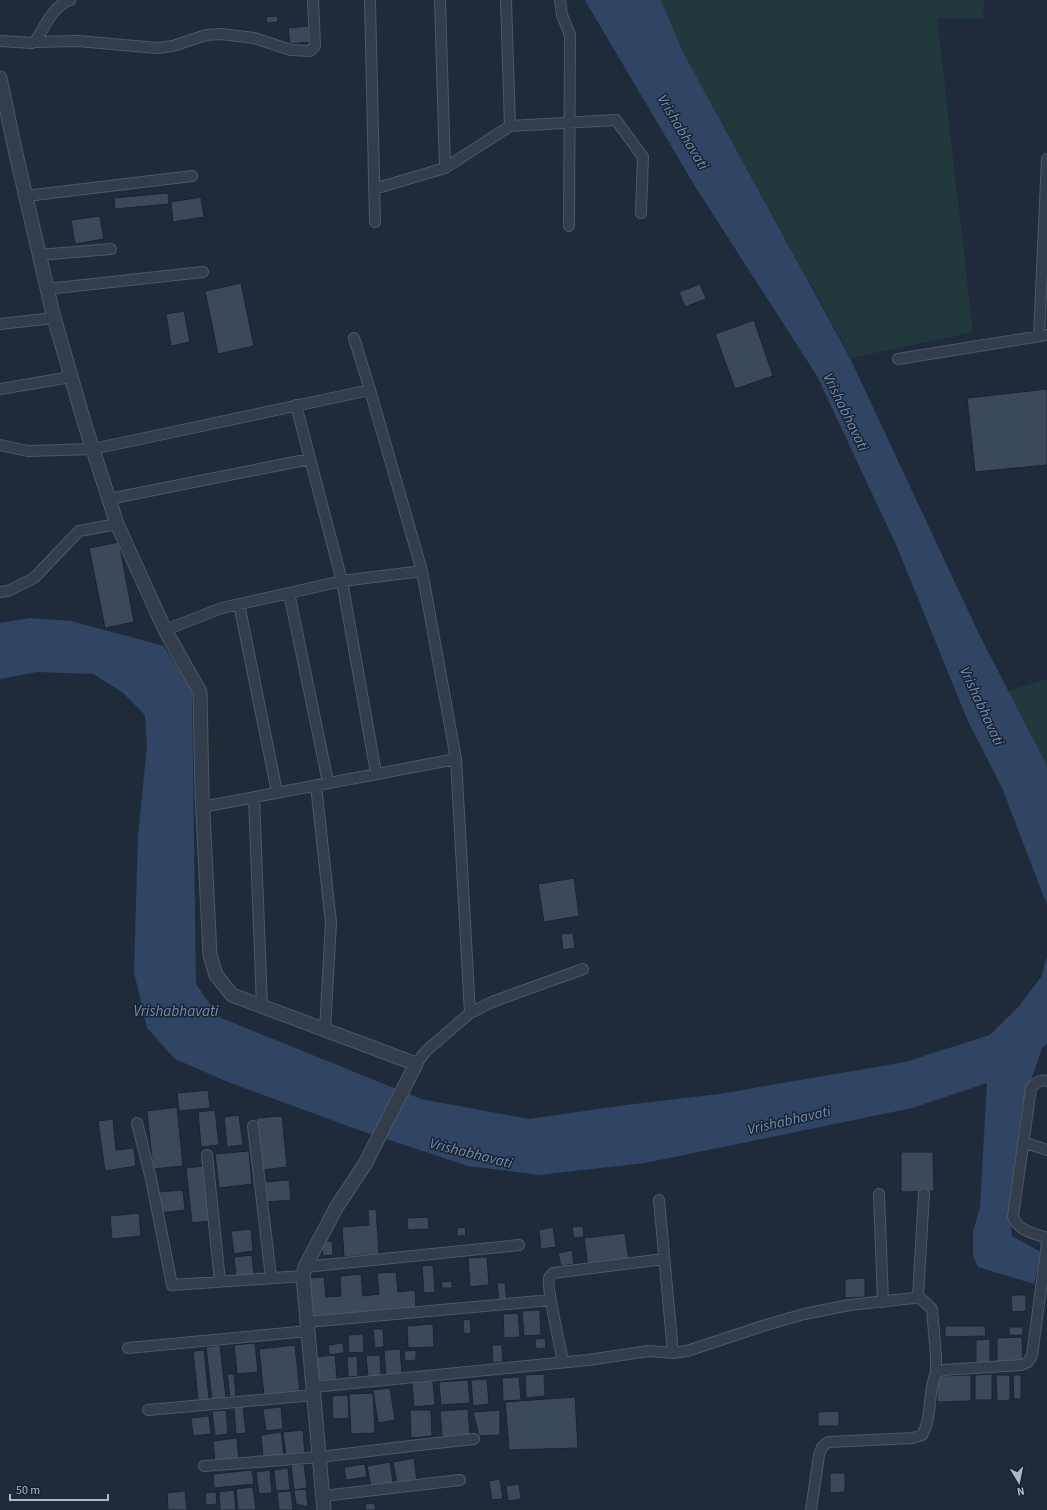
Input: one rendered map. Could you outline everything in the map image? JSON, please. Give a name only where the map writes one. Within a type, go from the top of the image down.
[{"type":"street","points":[[34,42],[52,13],[59,6],[70,0]]},
{"type":"street","points":[[0,41],[29,43],[78,41],[157,48],[173,46],[206,35],[221,34],[254,38],[291,50],[310,51],[315,46],[313,0]]},
{"type":"street","points":[[370,0],[375,222]]},
{"type":"street","points":[[440,0],[445,168]]},
{"type":"street","points":[[506,0],[510,126]]},
{"type":"street","points":[[560,0],[562,15],[570,35],[569,226]]},
{"type":"street","points":[[0,78],[54,318],[92,449],[117,524],[165,630],[200,692],[202,807],[210,955],[216,975],[232,995],[325,1029],[415,1067]]},
{"type":"street","points":[[374,189],[445,168],[510,126],[616,120],[643,157],[642,213]]},
{"type":"street","points":[[898,359],[1043,336],[1047,159]]},
{"type":"street","points":[[26,196],[192,176]]},
{"type":"street","points":[[39,255],[110,249]]},
{"type":"street","points":[[47,289],[203,272]]},
{"type":"street","points":[[0,324],[54,318]]},
{"type":"street","points":[[354,338],[422,571],[456,759],[470,1013]]},
{"type":"street","points":[[0,389],[71,377]]},
{"type":"street","points":[[0,445],[28,451],[92,449],[370,390]]},
{"type":"street","points":[[296,405],[342,581],[376,773]]},
{"type":"street","points":[[109,499],[310,459]]},
{"type":"street","points":[[0,592],[8,591],[34,578],[78,530],[117,524]]},
{"type":"street","points":[[165,630],[222,608],[239,604],[342,581],[422,571]]},
{"type":"street","points":[[289,593],[328,782]]},
{"type":"street","points":[[239,604],[277,792]]},
{"type":"street","points":[[202,807],[456,759]]},
{"type":"street","points":[[316,785],[331,923],[325,1029]]},
{"type":"street","points":[[254,797],[262,1006]]},
{"type":"street","points":[[324,1510],[307,1326],[304,1271],[336,1208],[365,1164],[415,1067],[426,1051],[470,1013],[492,1002],[583,969]]},
{"type":"street","points":[[1047,1081],[1044,1080],[1036,1082],[1031,1088],[1013,1216],[1015,1223],[1020,1228],[1047,1238]]},
{"type":"street","points":[[137,1123],[151,1178],[172,1285],[270,1277],[304,1271],[519,1245]]},
{"type":"street","points":[[253,1126],[270,1277]]},
{"type":"street","points":[[1023,1142],[1047,1150]]},
{"type":"street","points":[[207,1155],[220,1281]]},
{"type":"street","points":[[879,1194],[883,1302]]},
{"type":"street","points":[[811,1510],[819,1455],[822,1447],[828,1442],[913,1438],[922,1435],[926,1428],[932,1382],[936,1373],[936,1356],[932,1310],[918,1296],[924,1194]]},
{"type":"street","points":[[659,1200],[673,1353]]},
{"type":"street","points":[[936,1373],[943,1370],[1021,1365],[1028,1362],[1032,1356],[1047,1247]]},
{"type":"street","points":[[564,1362],[551,1300],[548,1282],[549,1277],[553,1273],[664,1259]]},
{"type":"street","points":[[148,1410],[588,1360],[649,1351],[673,1353],[687,1351],[804,1314],[849,1305],[914,1298],[918,1296]]},
{"type":"street","points":[[128,1348],[307,1326],[551,1300]]},
{"type":"street","points":[[204,1466],[320,1457],[474,1440]]},
{"type":"street","points":[[323,1496],[460,1480]]},
{"type":"green space","points":[[661,0],[984,0],[983,19],[937,18],[973,332],[851,358],[683,52]]},
{"type":"green space","points":[[1047,679],[1047,768],[1008,691]]},
{"type":"water","name":"Vrishabhavati","points":[[586,0],[661,0],[683,52],[850,358],[979,634],[1046,764],[1047,905],[1002,788],[967,719],[897,547],[817,376],[696,188]]},
{"type":"water","name":"Vrishabhavati","points":[[30,618],[71,621],[164,646],[192,692],[196,984],[219,1017],[421,1099],[529,1119],[626,1105],[719,1094],[905,1062],[990,1035],[1019,1006],[1041,977],[1047,957],[1047,1044],[1042,1048],[1022,1107],[1009,1209],[1012,1236],[1041,1252],[1034,1284],[978,1267],[973,1256],[973,1232],[980,1207],[987,1083],[912,1108],[645,1163],[539,1175],[468,1166],[353,1128],[228,1082],[175,1059],[147,1028],[134,972],[138,836],[147,747],[145,715],[122,692],[93,674],[37,672],[0,679],[0,623]]},
{"type":"building","points":[[277,16],[278,22],[267,23],[266,17]]},
{"type":"building","points":[[308,26],[310,42],[290,44],[288,28]]},
{"type":"building","points":[[168,193],[169,204],[115,209],[114,198]]},
{"type":"building","points":[[201,197],[204,217],[173,222],[171,202]]},
{"type":"building","points":[[100,216],[104,239],[75,244],[71,220]]},
{"type":"building","points":[[241,283],[254,346],[218,354],[205,291]]},
{"type":"building","points":[[700,284],[706,299],[685,307],[679,292]]},
{"type":"building","points":[[184,311],[190,342],[171,346],[166,314]]},
{"type":"building","points":[[754,320],[773,376],[735,389],[715,334]]},
{"type":"building","points":[[1047,389],[1047,465],[975,472],[967,398]]},
{"type":"building","points":[[119,542],[134,622],[105,628],[89,548]]},
{"type":"building","points":[[574,878],[579,916],[544,922],[538,884]]},
{"type":"building","points":[[573,933],[575,948],[563,950],[561,934]]},
{"type":"building","points":[[208,1090],[210,1108],[179,1111],[177,1093]]},
{"type":"building","points":[[177,1107],[183,1166],[153,1169],[147,1111]]},
{"type":"building","points":[[215,1110],[219,1145],[201,1147],[198,1112]]},
{"type":"building","points":[[239,1115],[243,1145],[227,1147],[224,1117]]},
{"type":"building","points":[[282,1116],[287,1167],[262,1170],[256,1118]]},
{"type":"building","points":[[113,1119],[116,1150],[134,1148],[136,1166],[105,1171],[98,1121]]},
{"type":"building","points":[[249,1151],[252,1184],[219,1188],[215,1154]]},
{"type":"building","points":[[901,1152],[933,1152],[934,1191],[901,1192]]},
{"type":"building","points":[[204,1166],[210,1221],[192,1223],[186,1168]]},
{"type":"building","points":[[289,1180],[291,1200],[266,1202],[264,1182]]},
{"type":"building","points":[[183,1190],[185,1210],[160,1213],[158,1192]]},
{"type":"building","points":[[376,1209],[379,1254],[344,1257],[342,1227],[369,1225],[368,1210]]},
{"type":"building","points":[[139,1213],[141,1236],[112,1239],[110,1216]]},
{"type":"building","points":[[428,1217],[429,1229],[408,1230],[407,1218]]},
{"type":"building","points":[[583,1226],[584,1237],[574,1238],[572,1227]]},
{"type":"building","points":[[465,1227],[466,1236],[457,1236],[457,1228]]},
{"type":"building","points":[[553,1227],[556,1247],[541,1249],[539,1230]]},
{"type":"building","points":[[251,1229],[253,1251],[234,1254],[231,1231]]},
{"type":"building","points":[[625,1233],[629,1261],[588,1267],[584,1238]]},
{"type":"building","points":[[332,1241],[333,1255],[323,1256],[321,1242]]},
{"type":"building","points":[[572,1250],[574,1264],[561,1266],[558,1253]]},
{"type":"building","points":[[252,1255],[254,1275],[236,1276],[234,1257]]},
{"type":"building","points":[[487,1257],[489,1285],[470,1287],[468,1258]]},
{"type":"building","points":[[433,1265],[435,1292],[424,1293],[422,1266]]},
{"type":"building","points":[[396,1272],[398,1292],[415,1290],[416,1311],[308,1318],[305,1278],[324,1277],[326,1297],[341,1296],[340,1276],[361,1274],[363,1296],[379,1294],[377,1273]]},
{"type":"building","points":[[865,1278],[865,1297],[845,1298],[845,1279]]},
{"type":"building","points":[[452,1281],[452,1288],[442,1288],[441,1282]]},
{"type":"building","points":[[497,1283],[505,1283],[507,1302],[499,1303]]},
{"type":"building","points":[[1011,1295],[1026,1295],[1026,1311],[1012,1312]]},
{"type":"building","points":[[540,1310],[541,1335],[524,1336],[522,1311]]},
{"type":"building","points":[[518,1313],[520,1337],[504,1338],[503,1314]]},
{"type":"building","points":[[470,1319],[471,1333],[464,1334],[463,1320]]},
{"type":"building","points":[[433,1324],[434,1347],[408,1348],[407,1326]]},
{"type":"building","points":[[945,1326],[985,1326],[986,1336],[945,1337]]},
{"type":"building","points":[[1009,1327],[1023,1327],[1023,1335],[1009,1335]]},
{"type":"building","points":[[373,1329],[383,1329],[384,1347],[375,1348]]},
{"type":"building","points":[[363,1334],[364,1352],[349,1353],[348,1335]]},
{"type":"building","points":[[1022,1337],[1023,1364],[997,1365],[997,1338]]},
{"type":"building","points":[[545,1338],[546,1348],[536,1349],[535,1339]]},
{"type":"building","points":[[990,1339],[990,1365],[976,1366],[976,1340]]},
{"type":"building","points":[[255,1343],[258,1372],[237,1374],[234,1345]]},
{"type":"building","points":[[343,1343],[344,1353],[329,1355],[328,1345]]},
{"type":"building","points":[[220,1345],[226,1398],[212,1400],[206,1347]]},
{"type":"building","points":[[295,1345],[300,1392],[264,1396],[259,1349]]},
{"type":"building","points":[[492,1345],[502,1345],[503,1362],[493,1363]]},
{"type":"building","points":[[400,1349],[402,1374],[386,1375],[384,1350]]},
{"type":"building","points":[[204,1350],[209,1399],[198,1400],[193,1351]]},
{"type":"building","points":[[416,1350],[416,1360],[405,1361],[404,1351]]},
{"type":"building","points":[[335,1355],[337,1379],[317,1381],[315,1357]]},
{"type":"building","points":[[380,1355],[381,1376],[368,1377],[366,1356]]},
{"type":"building","points":[[357,1356],[358,1376],[348,1377],[347,1357]]},
{"type":"building","points":[[227,1374],[234,1374],[236,1396],[230,1397]]},
{"type":"building","points":[[544,1374],[545,1396],[526,1398],[525,1375]]},
{"type":"building","points":[[992,1374],[992,1400],[975,1400],[975,1375]]},
{"type":"building","points":[[971,1375],[971,1401],[937,1402],[937,1376]]},
{"type":"building","points":[[996,1375],[1010,1375],[1010,1400],[997,1401]]},
{"type":"building","points":[[1013,1375],[1021,1375],[1021,1399],[1014,1399]]},
{"type":"building","points":[[519,1377],[521,1400],[503,1401],[502,1378]]},
{"type":"building","points":[[487,1379],[489,1404],[473,1406],[471,1380]]},
{"type":"building","points":[[468,1380],[470,1403],[441,1405],[439,1382]]},
{"type":"building","points":[[433,1381],[435,1405],[414,1407],[412,1382]]},
{"type":"building","points":[[390,1388],[395,1420],[378,1423],[373,1390]]},
{"type":"building","points":[[373,1393],[375,1433],[351,1434],[349,1394]]},
{"type":"building","points":[[348,1395],[349,1418],[333,1419],[332,1396]]},
{"type":"building","points":[[575,1397],[578,1448],[509,1450],[505,1402]]},
{"type":"building","points":[[243,1406],[246,1433],[236,1434],[234,1407]]},
{"type":"building","points":[[281,1407],[283,1429],[266,1431],[263,1409]]},
{"type":"building","points":[[468,1409],[470,1435],[442,1437],[440,1411]]},
{"type":"building","points":[[226,1410],[228,1434],[215,1436],[212,1411]]},
{"type":"building","points":[[410,1410],[431,1410],[432,1436],[411,1438]]},
{"type":"building","points":[[500,1410],[500,1435],[479,1436],[473,1412]]},
{"type":"building","points":[[839,1411],[839,1426],[818,1426],[818,1412]]},
{"type":"building","points":[[209,1416],[211,1434],[193,1436],[191,1418]]},
{"type":"building","points":[[303,1430],[305,1454],[286,1456],[283,1432]]},
{"type":"building","points":[[281,1432],[284,1456],[263,1458],[261,1435]]},
{"type":"building","points":[[237,1438],[239,1461],[215,1464],[213,1441]]},
{"type":"building","points":[[414,1458],[417,1481],[397,1484],[393,1462]]},
{"type":"building","points":[[390,1462],[393,1483],[371,1487],[367,1466]]},
{"type":"building","points":[[304,1464],[307,1488],[294,1490],[291,1465]]},
{"type":"building","points":[[365,1464],[367,1477],[346,1480],[344,1467]]},
{"type":"building","points":[[288,1468],[290,1490],[276,1491],[274,1470]]},
{"type":"building","points":[[252,1470],[254,1484],[214,1488],[213,1474]]},
{"type":"building","points":[[270,1470],[272,1493],[259,1494],[256,1472]]},
{"type":"building","points":[[830,1473],[845,1473],[845,1492],[830,1493]]},
{"type":"building","points":[[500,1479],[503,1499],[492,1500],[489,1481]]},
{"type":"building","points":[[519,1484],[521,1499],[508,1501],[506,1486]]},
{"type":"building","points":[[253,1487],[256,1510],[238,1510],[236,1489]]},
{"type":"building","points":[[306,1489],[308,1507],[296,1504],[294,1490]]},
{"type":"building","points":[[234,1490],[236,1510],[220,1510],[219,1492]]},
{"type":"building","points":[[185,1491],[187,1510],[168,1510],[167,1493]]},
{"type":"building","points":[[291,1491],[293,1510],[279,1510],[277,1492]]},
{"type":"building","points":[[216,1492],[217,1504],[206,1505],[205,1493]]},
{"type":"building","points":[[374,1503],[376,1510],[366,1510],[365,1504]]}]
